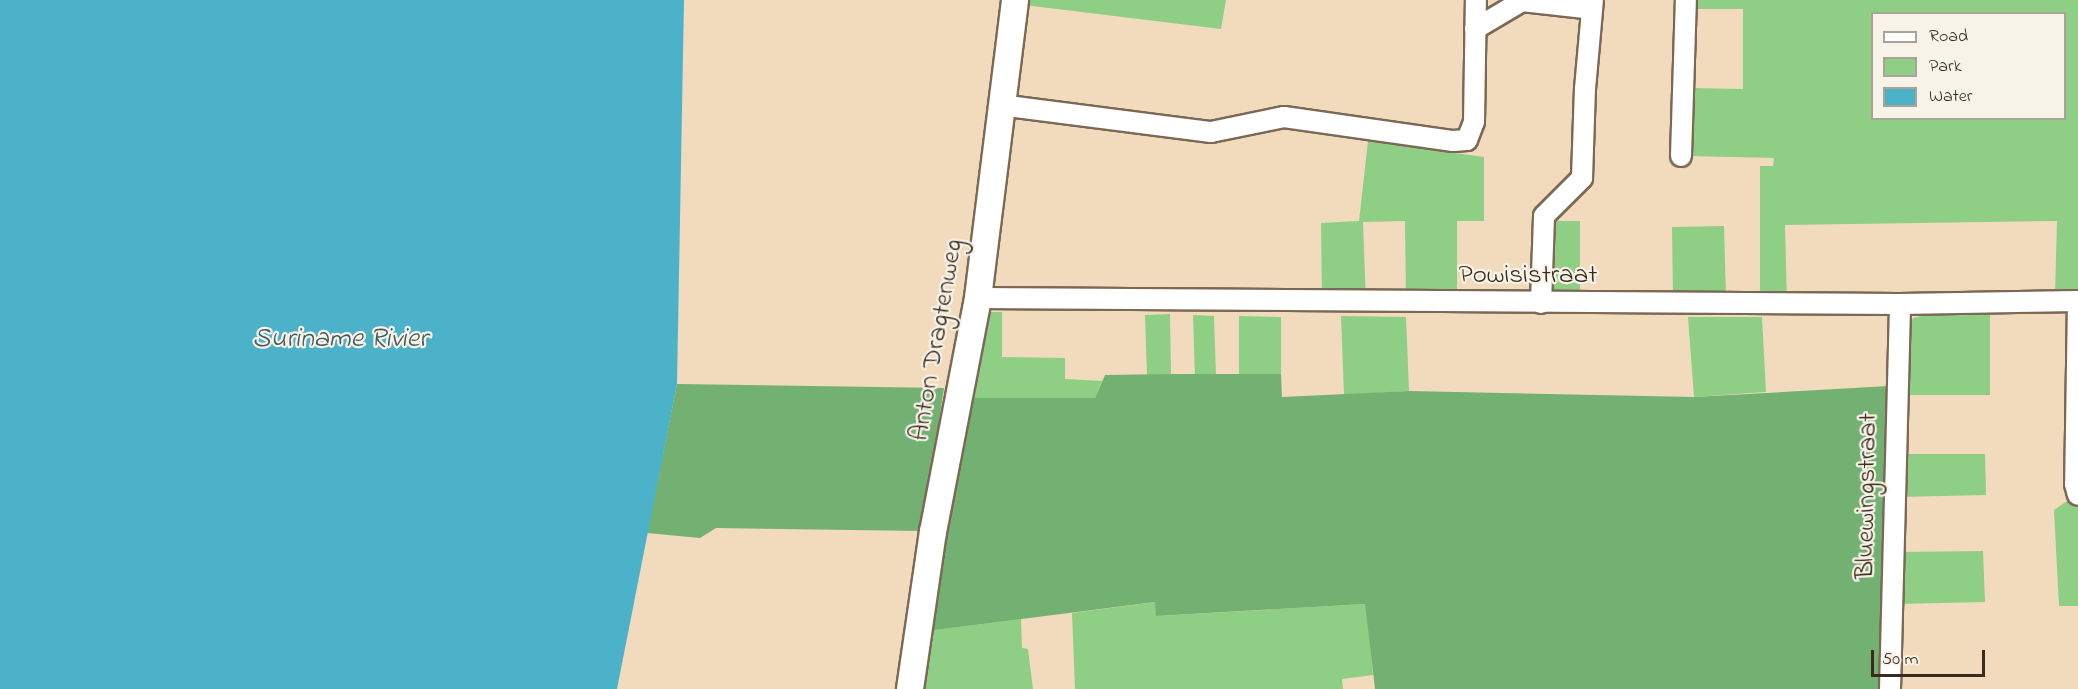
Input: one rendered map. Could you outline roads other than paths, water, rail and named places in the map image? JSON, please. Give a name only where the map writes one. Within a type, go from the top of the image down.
[{"type":"main road","name":"Anton Dragtenweg","points":[[910,689],[933,532],[978,298],[1000,105],[1016,0]]},
{"type":"street","points":[[1000,105],[1210,132],[1284,117],[1453,141],[1467,140],[1474,122],[1476,0]]},
{"type":"street","points":[[1681,156],[1686,0]]},
{"type":"street","points":[[1476,29],[1522,1],[1593,5],[1582,178],[1544,216],[1541,303]]},
{"type":"street","name":"Powisistraat","points":[[978,298],[1900,304],[2078,301]]},
{"type":"street","points":[[2078,301],[2075,484],[2078,495]]},
{"type":"street","name":"Bluewingstraat","points":[[1890,689],[1900,304]]},
{"type":"water","name":"Suriname Rivier","points":[[0,0],[684,0],[677,384],[617,689],[0,689]]}]
